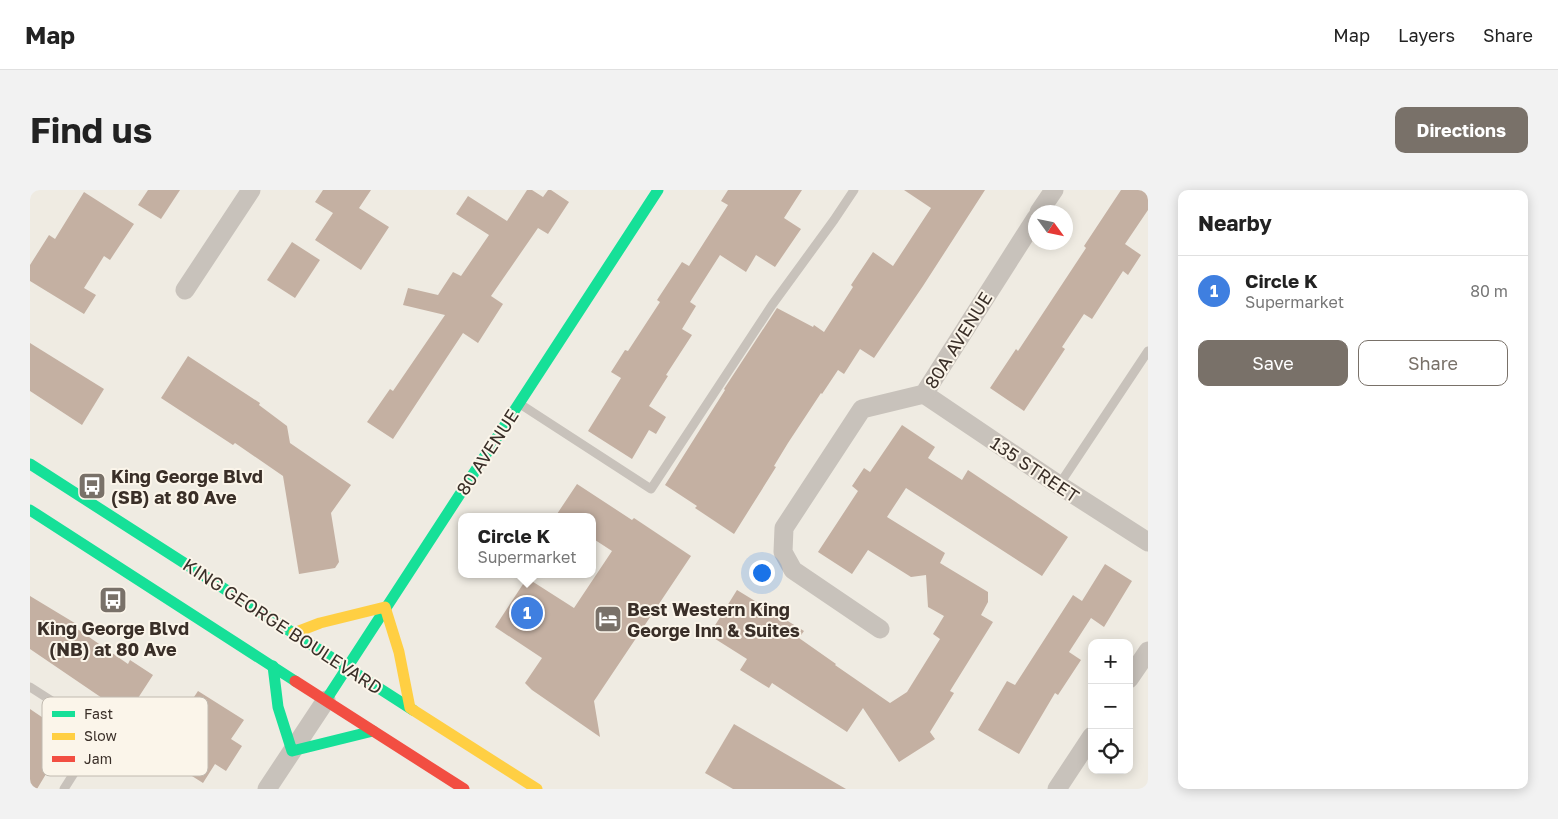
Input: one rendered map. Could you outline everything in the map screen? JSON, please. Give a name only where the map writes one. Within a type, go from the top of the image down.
[{"type":"main road","name":"80 AVENUE","points":[[326,700],[658,190]]},
{"type":"main road","name":"KING GEORGE BOULEVARD","points":[[30,464],[537,789]]},
{"type":"main road","points":[[30,510],[464,789]]},
{"type":"main road","points":[[294,633],[320,623],[385,607],[398,646],[410,708]]},
{"type":"main road","points":[[273,666],[278,707],[292,751],[373,731]]},
{"type":"street","points":[[185,290],[250,190]]},
{"type":"street","points":[[1044,205],[1054,190]]},
{"type":"street","name":"80A AVENUE","points":[[880,629],[793,570],[783,552],[784,528],[862,409],[924,394],[1028,231]]},
{"type":"street","name":"135 STREET","points":[[924,394],[1059,485],[1148,542]]},
{"type":"street","points":[[1133,673],[1148,651]]},
{"type":"street","name":"80 AVENUE","points":[[267,789],[326,700]]},
{"type":"street","points":[[1057,789],[1088,742]]},
{"type":"lane","points":[[519,403],[652,489],[772,305],[854,190]]},
{"type":"lane","points":[[1059,485],[1148,351]]},
{"type":"lane","points":[[30,687],[46,697]]},
{"type":"lane","points":[[64,789],[72,776]]},
{"type":"building","points":[[148,190],[180,190],[161,219],[138,205]]},
{"type":"building","points":[[323,190],[371,190],[359,208],[389,227],[361,270],[315,240],[333,213],[315,202]]},
{"type":"building","points":[[527,190],[532,190],[543,197],[548,190],[551,190],[569,202],[548,234],[538,228],[491,296],[503,304],[478,343],[463,333],[393,439],[367,422],[390,389],[393,391],[445,315],[403,305],[408,288],[438,295],[453,272],[461,276],[489,235],[456,214],[468,196],[507,221]]},
{"type":"building","points":[[728,190],[802,190],[784,218],[801,229],[775,267],[756,255],[746,272],[720,255],[690,302],[696,306],[682,329],[692,335],[666,375],[668,376],[649,406],[666,417],[656,434],[649,430],[632,459],[588,431],[621,378],[611,372],[625,350],[628,351],[660,302],[657,300],[682,262],[689,266],[728,205],[721,201]]},
{"type":"building","points":[[904,190],[985,190],[874,358],[860,349],[844,374],[838,370],[821,393],[788,443],[774,466],[776,467],[734,534],[665,485],[777,308],[813,327],[814,325],[824,332],[853,287],[851,285],[873,252],[893,266],[931,208]]},
{"type":"building","points":[[1121,190],[1148,190],[1148,210],[1125,244],[1141,255],[1128,275],[1123,271],[1092,319],[1084,314],[1062,347],[1065,349],[1024,411],[990,388],[1016,349],[1018,351],[1086,248],[1084,246]]},
{"type":"building","points":[[84,192],[134,224],[110,260],[104,256],[84,288],[96,295],[84,314],[30,281],[30,265],[49,235],[55,239]]},
{"type":"building","points":[[292,242],[320,260],[295,298],[267,280]]},
{"type":"building","points":[[30,343],[104,389],[82,425],[30,391]]},
{"type":"building","points":[[188,356],[260,403],[259,405],[287,426],[290,443],[351,485],[331,513],[339,562],[335,568],[299,574],[283,476],[235,443],[233,445],[161,398]]},
{"type":"building","points":[[902,425],[935,447],[928,458],[962,480],[968,470],[1068,537],[1042,576],[906,488],[887,517],[945,553],[940,563],[988,592],[988,602],[981,615],[993,622],[950,691],[954,693],[930,732],[935,739],[899,762],[863,708],[847,732],[772,683],[769,688],[740,670],[747,659],[709,635],[737,590],[804,631],[799,638],[890,703],[907,692],[940,639],[933,634],[944,616],[928,607],[926,575],[911,577],[868,550],[852,574],[818,552],[858,491],[852,486],[864,468],[870,472]]},
{"type":"building","name":"Best Western King George Inn & Suites","points":[[577,484],[632,520],[634,518],[691,556],[594,701],[600,737],[532,690],[525,683],[542,658],[495,627],[527,578],[574,608],[594,578],[596,578],[596,575],[612,551],[596,541],[596,513],[558,513]]},
{"type":"building","points":[[1105,564],[1132,581],[1104,627],[1091,618],[1069,652],[1081,660],[1058,695],[1055,693],[1019,754],[978,730],[1007,681],[1015,685],[1073,595],[1082,601]]},
{"type":"building","points":[[30,596],[78,625],[76,628],[128,664],[130,660],[153,675],[139,697],[101,697],[30,649]]},
{"type":"building","points":[[198,691],[208,697],[194,697]]},
{"type":"building","points":[[208,697],[244,720],[231,739],[242,746],[226,771],[215,764],[208,775]]},
{"type":"building","points":[[30,709],[42,717],[42,776],[45,776],[37,789],[30,789]]},
{"type":"building","points":[[734,724],[846,789],[733,789],[705,773]]},
{"type":"building","points":[[192,776],[207,776],[203,783]]},
{"type":"traffic: fast","points":[[326,700],[658,190]]},
{"type":"traffic: fast","points":[[30,464],[413,710]]},
{"type":"traffic: fast","points":[[30,510],[295,681]]},
{"type":"traffic: fast","points":[[273,666],[278,707],[292,751],[373,731]]},
{"type":"traffic: slow","points":[[294,633],[320,623],[385,607],[399,652],[410,708]]},
{"type":"traffic: slow","points":[[413,710],[537,789]]},
{"type":"traffic: jam","points":[[295,681],[464,789]]},
{"type":"place","name":"King George Blvd (SB) at 80 Ave","points":[[92,486]]},
{"type":"place","name":"King George Blvd (NB) at 80 Ave","points":[[113,600]]},
{"type":"place","name":"Circle K","points":[[527,613]]},
{"type":"place","name":"Best Western King George Inn & Suites","points":[[608,619]]}]
